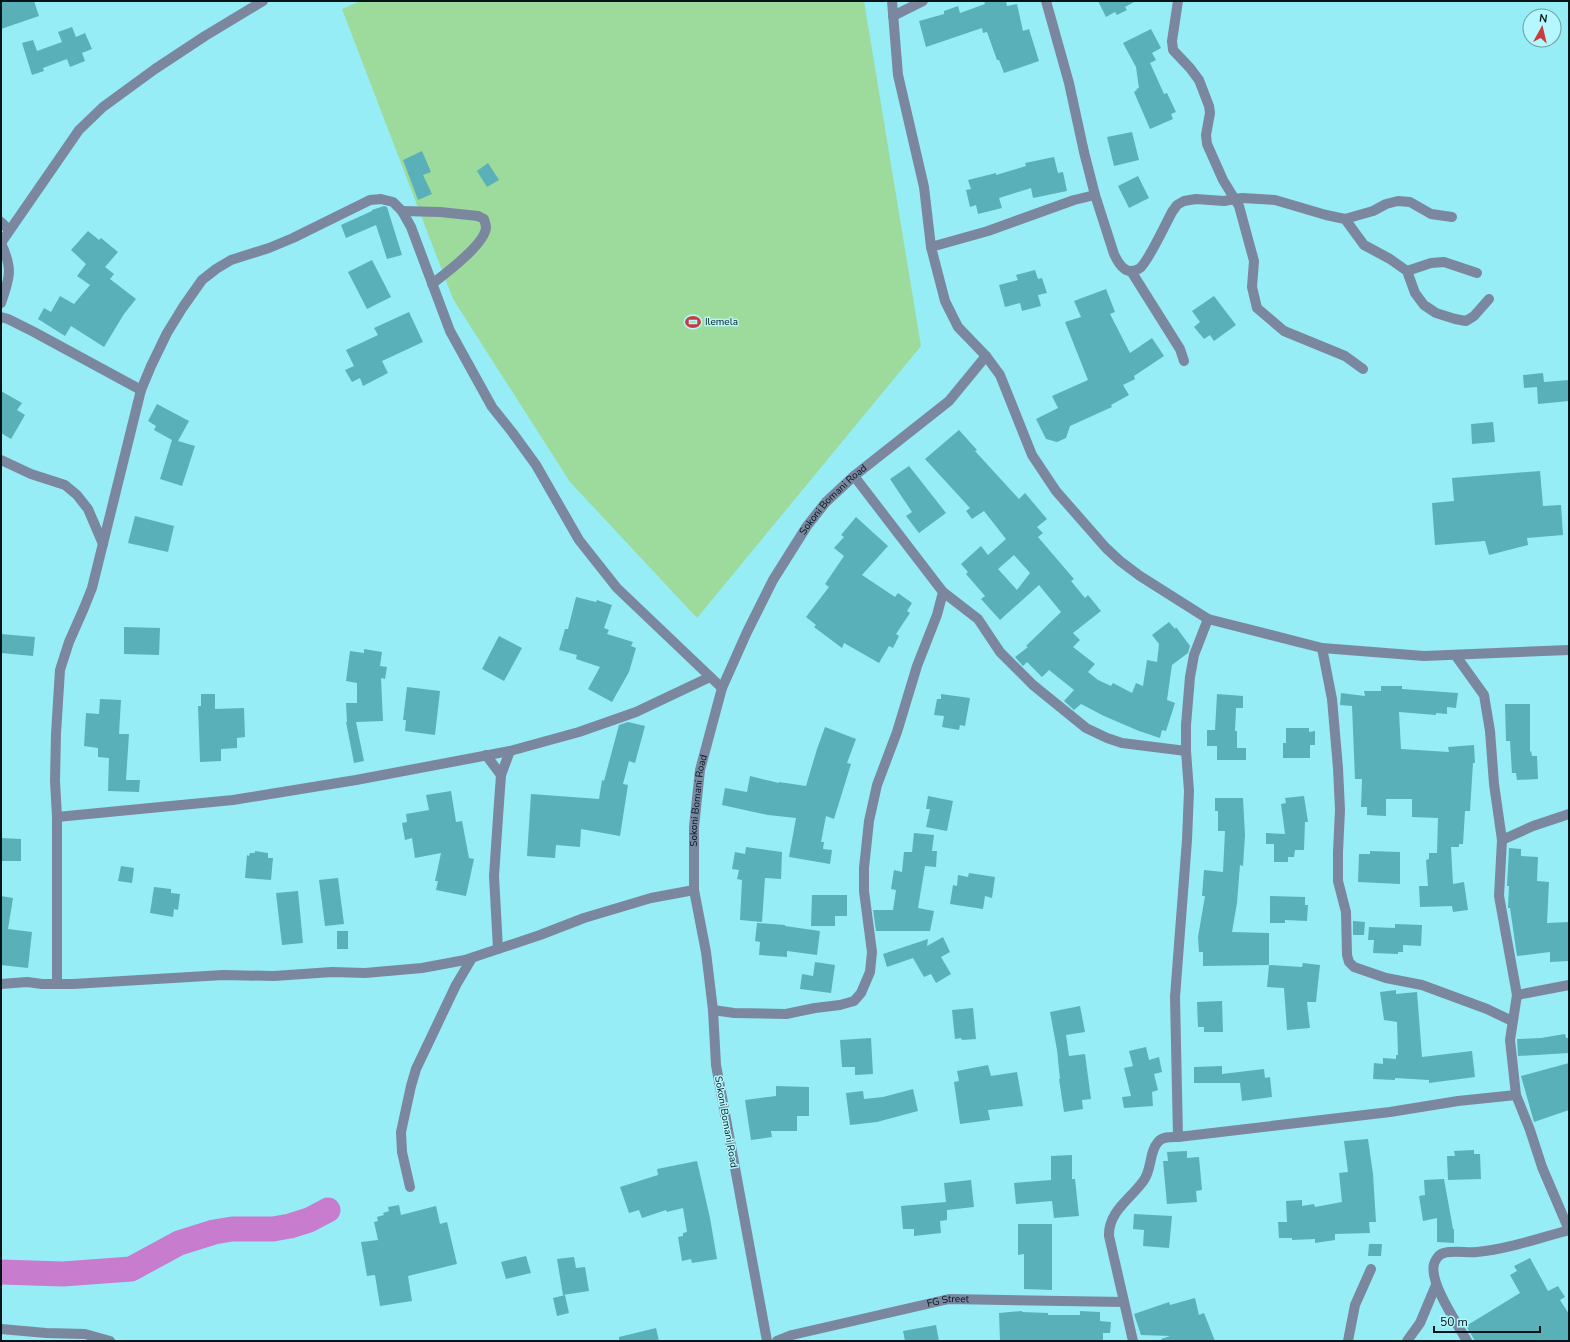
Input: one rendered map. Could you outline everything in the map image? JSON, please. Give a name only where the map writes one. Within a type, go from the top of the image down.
[{"type":"street","points":[[1,303],[7,286],[10,270],[8,257],[1,243],[79,130],[103,107],[155,69],[198,40],[263,1]]},
{"type":"street","points":[[892,1],[898,75],[924,187],[931,247],[945,301],[958,327],[986,356],[1000,375],[1032,455],[1056,491],[1101,543],[1120,561],[1208,619],[1322,648],[1424,656],[1456,656],[1569,650]]},
{"type":"street","points":[[893,16],[923,1]]},
{"type":"street","points":[[1046,1],[1070,82],[1084,152],[1095,195],[1118,263],[1124,270],[1131,271],[1140,268],[1177,205],[1184,201],[1196,199],[1209,201],[1236,200],[1242,198],[1275,200],[1345,219],[1373,211],[1386,204],[1398,201],[1410,202],[1430,214],[1452,217]]},
{"type":"street","points":[[1178,1],[1172,41],[1173,50],[1199,80],[1209,106],[1210,113],[1206,135],[1207,144],[1218,170],[1239,206],[1254,261],[1252,287],[1257,308],[1284,331],[1345,356],[1363,369]]},
{"type":"street","points":[[931,247],[988,231],[1074,200],[1095,195]]},
{"type":"street","points":[[57,984],[58,817],[55,781],[60,670],[69,642],[92,588],[141,390],[151,366],[164,339],[183,307],[202,280],[231,260],[269,248],[293,238],[370,200],[381,199],[393,202],[402,211],[411,227],[450,332],[492,407],[536,466],[579,540],[617,588],[722,688]]},
{"type":"street","points":[[402,211],[440,212],[478,216],[484,219],[486,229],[467,256],[432,284]]},
{"type":"street","points":[[1345,219],[1364,246],[1390,259],[1406,271],[1415,293],[1424,305],[1436,313],[1466,321],[1474,316],[1489,299]]},
{"type":"street","points":[[1,222],[9,230]]},
{"type":"street","points":[[1406,271],[1431,263],[1444,262],[1478,273]]},
{"type":"street","points":[[1131,271],[1180,349],[1184,361]]},
{"type":"street","points":[[1,317],[34,332],[141,390]]},
{"type":"street","name":"Sokoni Bomani Road","points":[[767,1341],[716,1065],[713,1010],[706,952],[694,890],[694,827],[700,770],[722,688],[747,632],[773,580],[807,526],[826,502],[854,476],[950,401],[986,356]]},
{"type":"street","points":[[1,460],[31,474],[65,485],[77,495],[88,509],[103,544]]},
{"type":"street","points":[[854,476],[943,592],[978,619],[1000,652],[1028,680],[1086,728],[1107,738],[1122,743],[1186,751]]},
{"type":"street","points":[[713,1010],[734,1013],[786,1014],[840,1005],[854,1000],[861,993],[870,972],[872,952],[864,883],[864,868],[869,821],[877,785],[897,732],[917,666],[937,615],[943,592]]},
{"type":"street","points":[[1178,1137],[1175,997],[1187,840],[1189,791],[1186,751],[1190,677],[1199,640],[1208,619]]},
{"type":"street","points":[[1322,648],[1332,699],[1338,768],[1340,810],[1338,881],[1346,912],[1347,955],[1349,962],[1354,967],[1386,978],[1422,985],[1487,1008],[1512,1020]]},
{"type":"street","points":[[1456,656],[1484,695],[1490,731],[1494,784],[1502,840],[1499,896],[1517,995],[1510,1040],[1516,1095],[1530,1130],[1542,1167],[1569,1230],[1513,1245],[1478,1252],[1443,1253],[1438,1257],[1434,1263],[1436,1285],[1467,1341]]},
{"type":"street","points":[[58,817],[233,800],[356,780],[510,751],[579,732],[636,712],[710,677]]},
{"type":"street","points":[[498,949],[494,876],[501,775],[510,751]]},
{"type":"street","points":[[486,756],[501,775]]},
{"type":"street","points":[[1502,840],[1533,826],[1569,814]]},
{"type":"street","points":[[1,984],[27,982],[57,984],[223,975],[274,976],[332,972],[365,974],[422,968],[472,958],[584,918],[651,898],[694,890]]},
{"type":"street","points":[[410,1187],[402,1152],[401,1132],[411,1086],[416,1069],[456,985],[472,958]]},
{"type":"street","points":[[1517,995],[1569,985]]},
{"type":"street","points":[[1133,1341],[1109,1236],[1109,1227],[1124,1201],[1139,1187],[1145,1178],[1150,1167],[1153,1152],[1158,1142],[1166,1137],[1178,1137],[1390,1112],[1458,1101],[1516,1095]]},
{"type":"street","points":[[1348,1341],[1355,1305],[1371,1269]]},
{"type":"street","points":[[1407,1341],[1420,1322],[1436,1285]]},
{"type":"street","name":"FG Street","points":[[777,1341],[792,1335],[949,1299],[1124,1302]]},
{"type":"street","points":[[1,1329],[46,1333],[85,1334],[96,1339],[110,1341]]},
{"type":"green space","name":"Ilemela","points":[[361,1],[864,1],[921,346],[697,618],[570,482],[453,299],[342,9]]},
{"type":"building","points":[[1,1],[34,1],[39,16],[1,29]]},
{"type":"building","points":[[984,1],[1006,1],[1007,6],[1017,4],[1023,31],[1029,29],[1039,61],[1004,73],[999,60],[997,60],[987,32],[983,33],[982,28],[926,47],[919,21],[944,14],[944,11],[958,6],[960,13],[985,4]]},
{"type":"building","points":[[1098,1],[1136,1],[1125,7],[1127,10],[1117,15],[1115,12],[1106,17]]},
{"type":"building","points":[[72,27],[76,37],[85,33],[92,49],[82,53],[85,61],[70,67],[67,59],[43,68],[44,71],[32,75],[22,43],[33,40],[37,51],[62,42],[58,32]]},
{"type":"building","points":[[1151,29],[1161,48],[1152,53],[1156,60],[1150,63],[1164,94],[1167,93],[1176,112],[1171,114],[1173,119],[1150,129],[1134,92],[1139,88],[1136,67],[1123,43]]},
{"type":"building","points":[[1132,132],[1139,160],[1114,166],[1107,137]]},
{"type":"building","points":[[422,151],[431,172],[423,175],[432,194],[418,200],[403,160]]},
{"type":"building","points":[[1054,157],[1058,173],[1063,172],[1067,191],[1033,198],[1031,188],[999,198],[1002,208],[978,214],[976,205],[970,207],[966,190],[971,189],[968,180],[996,173],[996,175],[1026,166],[1025,163]]},
{"type":"building","points":[[488,163],[499,180],[487,187],[477,171]]},
{"type":"building","points":[[1138,176],[1149,198],[1129,208],[1118,186]]},
{"type":"building","points":[[384,206],[387,207],[402,255],[387,259],[376,225],[346,238],[341,225]]},
{"type":"building","points":[[88,231],[99,240],[101,238],[118,252],[105,267],[114,274],[110,279],[136,299],[124,314],[104,347],[71,326],[65,336],[38,319],[44,308],[51,312],[60,296],[74,304],[90,285],[77,276],[86,264],[71,250]]},
{"type":"building","points":[[372,260],[391,297],[367,309],[348,272]]},
{"type":"building","points":[[1035,270],[1038,279],[1042,278],[1047,293],[1038,295],[1041,306],[1022,311],[1020,303],[1005,307],[999,285],[1018,280],[1016,275]]},
{"type":"building","points":[[1106,289],[1115,312],[1110,314],[1130,353],[1152,338],[1164,356],[1134,376],[1135,379],[1123,385],[1129,395],[1111,405],[1112,407],[1070,426],[1066,438],[1057,442],[1046,439],[1036,419],[1058,408],[1052,396],[1088,380],[1065,322],[1081,317],[1074,301]]},
{"type":"building","points":[[1214,296],[1236,325],[1214,341],[1210,335],[1204,339],[1194,327],[1200,322],[1192,311]]},
{"type":"building","points":[[409,312],[423,342],[382,361],[388,373],[363,386],[360,378],[352,382],[345,370],[354,366],[346,350],[378,335],[374,328]]},
{"type":"building","points":[[1543,373],[1544,382],[1569,380],[1569,401],[1538,404],[1537,387],[1524,388],[1523,375]]},
{"type":"building","points":[[1,391],[22,403],[17,410],[25,415],[11,439],[1,433]]},
{"type":"building","points":[[157,404],[189,421],[178,441],[195,446],[182,486],[160,479],[172,440],[154,430],[156,426],[148,421]]},
{"type":"building","points":[[1493,422],[1495,442],[1472,444],[1471,424]]},
{"type":"building","points":[[959,430],[977,450],[975,451],[1019,499],[1025,493],[1047,519],[1037,527],[1043,533],[1038,537],[1074,579],[1071,581],[1085,598],[1088,595],[1101,611],[1073,633],[1080,640],[1073,647],[1095,664],[1088,672],[1098,680],[1111,686],[1113,683],[1132,693],[1136,683],[1143,686],[1147,660],[1157,662],[1159,644],[1152,635],[1169,622],[1175,629],[1176,627],[1190,646],[1188,653],[1172,665],[1167,700],[1175,703],[1166,731],[1162,730],[1160,738],[1104,716],[1081,704],[1074,710],[1064,701],[1074,690],[1049,670],[1042,677],[1027,662],[1023,666],[1015,657],[1028,647],[1026,646],[1061,612],[1039,585],[1000,620],[981,599],[985,596],[966,574],[968,572],[961,564],[981,546],[988,555],[1006,539],[984,511],[972,519],[966,511],[970,508],[925,459]],"holes":[[[1014,555],[1030,573],[1017,590],[998,569]]]},
{"type":"building","points":[[909,466],[946,513],[919,533],[906,516],[912,512],[890,479]]},
{"type":"building","points":[[1540,471],[1543,506],[1561,505],[1563,535],[1527,538],[1528,545],[1489,555],[1485,541],[1435,545],[1432,503],[1454,501],[1452,478]]},
{"type":"building","points":[[135,516],[174,526],[168,552],[128,543]]},
{"type":"building","points":[[856,517],[888,546],[862,575],[895,597],[898,593],[912,603],[907,611],[910,613],[896,634],[899,636],[893,648],[889,646],[879,663],[844,643],[842,648],[814,627],[816,625],[806,617],[829,587],[825,584],[844,556],[834,548],[844,537],[841,535]]},
{"type":"building","points":[[576,597],[596,602],[597,600],[612,605],[604,628],[609,630],[607,634],[633,642],[631,646],[636,648],[629,672],[612,702],[588,689],[600,667],[576,659],[577,655],[559,650],[565,629],[568,629]]},
{"type":"building","points":[[124,627],[160,628],[159,655],[124,654]]},
{"type":"building","points":[[1,634],[35,637],[33,656],[1,653]]},
{"type":"building","points":[[499,636],[522,648],[504,681],[482,669]]},
{"type":"building","points":[[364,649],[382,652],[380,666],[387,667],[385,679],[381,678],[383,721],[356,722],[364,761],[354,763],[346,722],[346,703],[357,703],[357,683],[346,681],[350,651],[364,653]]},
{"type":"building","points":[[1381,686],[1402,686],[1402,689],[1458,693],[1456,708],[1447,707],[1447,714],[1436,713],[1436,715],[1399,712],[1401,749],[1449,752],[1448,747],[1474,745],[1475,763],[1473,763],[1470,811],[1465,811],[1463,844],[1459,844],[1459,847],[1451,847],[1453,884],[1464,882],[1468,910],[1453,912],[1452,906],[1420,907],[1419,886],[1428,886],[1426,860],[1429,859],[1429,853],[1437,853],[1438,818],[1412,817],[1412,799],[1386,799],[1386,816],[1367,815],[1367,807],[1361,807],[1362,779],[1355,779],[1352,706],[1340,705],[1341,693],[1365,696],[1364,691],[1381,691]]},
{"type":"building","points":[[407,687],[440,691],[435,735],[405,731],[406,720],[403,720]]},
{"type":"building","points":[[201,694],[215,694],[215,709],[244,708],[245,737],[237,738],[237,748],[221,749],[221,761],[200,762],[198,706],[201,706]]},
{"type":"building","points":[[941,694],[970,698],[965,726],[960,725],[959,730],[942,727],[944,716],[934,715],[937,699],[941,699]]},
{"type":"building","points":[[1217,694],[1243,696],[1243,708],[1236,708],[1235,731],[1237,731],[1237,748],[1246,748],[1246,760],[1217,760],[1217,746],[1207,746],[1207,730],[1215,730]]},
{"type":"building","points":[[100,699],[121,700],[119,734],[129,734],[126,780],[140,780],[139,792],[108,791],[109,758],[98,757],[98,748],[84,746],[86,713],[99,714]]},
{"type":"building","points":[[1505,704],[1530,704],[1530,752],[1531,751],[1532,756],[1537,756],[1538,779],[1517,780],[1516,773],[1512,773],[1510,741],[1506,741]]},
{"type":"building","points":[[628,722],[645,726],[635,763],[629,761],[623,784],[628,785],[620,836],[581,829],[580,847],[556,845],[555,858],[527,856],[531,794],[599,799],[602,780],[604,781],[619,725]]},
{"type":"building","points":[[825,727],[856,739],[847,763],[851,764],[834,819],[826,816],[821,842],[824,842],[823,849],[832,850],[830,864],[789,857],[796,818],[768,815],[722,805],[725,788],[747,792],[750,776],[779,783],[806,786]]},
{"type":"building","points":[[1286,728],[1309,728],[1309,732],[1315,731],[1315,745],[1310,745],[1310,758],[1283,758],[1283,743],[1286,743]]},
{"type":"building","points":[[451,791],[456,822],[462,821],[469,858],[474,859],[466,896],[436,890],[438,881],[435,881],[441,853],[415,858],[412,838],[405,840],[402,823],[407,822],[406,814],[429,810],[426,795]]},
{"type":"building","points":[[928,796],[953,801],[947,831],[926,827],[930,809],[926,809]]},
{"type":"building","points":[[1304,796],[1308,822],[1305,822],[1304,850],[1295,850],[1294,857],[1288,857],[1288,862],[1274,862],[1274,844],[1266,844],[1266,833],[1285,834],[1281,804],[1286,803],[1285,798]]},
{"type":"building","points":[[1215,798],[1243,798],[1245,835],[1243,866],[1240,865],[1237,903],[1232,932],[1269,933],[1269,965],[1203,966],[1203,952],[1199,952],[1198,937],[1205,896],[1202,896],[1204,870],[1223,872],[1225,831],[1218,831],[1218,811],[1215,811]]},
{"type":"building","points":[[914,833],[934,835],[932,851],[937,851],[936,867],[925,866],[918,908],[934,911],[930,931],[876,931],[873,910],[893,910],[896,890],[891,889],[894,870],[902,872],[904,852],[912,852]]},
{"type":"building","points":[[1,838],[21,839],[21,861],[1,861]]},
{"type":"building","points":[[746,847],[782,852],[781,879],[765,878],[762,922],[740,920],[742,880],[737,879],[739,870],[732,869],[735,852],[745,854]]},
{"type":"building","points":[[1509,848],[1521,849],[1521,856],[1538,857],[1537,881],[1549,882],[1547,923],[1569,922],[1569,961],[1550,962],[1550,952],[1517,956],[1510,908],[1508,908],[1509,886],[1507,886]]},
{"type":"building","points":[[255,851],[268,853],[268,858],[273,858],[271,880],[245,878],[247,855],[249,856],[250,853],[255,853]]},
{"type":"building","points":[[1370,851],[1400,852],[1400,884],[1358,882],[1359,854],[1370,854]]},
{"type":"building","points":[[121,866],[134,868],[132,883],[118,881]]},
{"type":"building","points":[[969,873],[995,877],[992,898],[985,896],[983,909],[950,904],[953,885],[957,886],[958,875],[968,877]]},
{"type":"building","points":[[338,878],[344,924],[325,926],[319,880]]},
{"type":"building","points":[[154,887],[171,889],[171,893],[180,894],[178,910],[174,909],[173,917],[150,913]]},
{"type":"building","points":[[298,891],[303,943],[282,945],[276,893]]},
{"type":"building","points":[[812,895],[847,895],[847,916],[835,916],[835,926],[811,926]]},
{"type":"building","points":[[1,896],[13,898],[8,929],[32,932],[28,968],[1,965]]},
{"type":"building","points":[[1270,896],[1305,897],[1305,905],[1308,905],[1307,921],[1285,920],[1285,923],[1270,923]]},
{"type":"building","points":[[1353,921],[1365,922],[1364,935],[1353,935]]},
{"type":"building","points":[[757,923],[785,925],[820,931],[817,955],[787,951],[787,957],[759,955],[760,942],[755,941]]},
{"type":"building","points":[[1395,924],[1422,925],[1421,946],[1403,945],[1403,952],[1398,952],[1398,954],[1373,953],[1374,940],[1368,940],[1369,927],[1395,928]]},
{"type":"building","points":[[337,931],[348,931],[348,949],[337,949]]},
{"type":"building","points":[[943,937],[950,952],[941,957],[951,974],[936,983],[931,974],[924,977],[913,958],[887,967],[883,954],[928,939],[927,946]]},
{"type":"building","points":[[815,962],[835,965],[831,993],[800,989],[802,974],[813,976]]},
{"type":"building","points":[[1303,963],[1320,965],[1316,1002],[1307,1002],[1310,1028],[1287,1030],[1284,988],[1267,987],[1269,965],[1302,967]]},
{"type":"building","points":[[1396,990],[1396,994],[1417,992],[1422,1057],[1472,1051],[1475,1077],[1429,1083],[1429,1080],[1395,1078],[1395,1080],[1373,1079],[1374,1063],[1383,1064],[1383,1058],[1396,1059],[1396,1055],[1398,1055],[1397,1022],[1384,1020],[1380,992]]},
{"type":"building","points":[[1222,1001],[1223,1032],[1204,1032],[1204,1027],[1198,1027],[1197,1002]]},
{"type":"building","points":[[1080,1006],[1085,1032],[1066,1035],[1069,1056],[1085,1054],[1091,1099],[1082,1100],[1083,1109],[1064,1112],[1059,1079],[1057,1050],[1050,1012]]},
{"type":"building","points":[[973,1008],[976,1039],[955,1039],[952,1010]]},
{"type":"building","points":[[1565,1034],[1566,1038],[1569,1038],[1569,1053],[1518,1056],[1517,1039],[1541,1038]]},
{"type":"building","points":[[871,1038],[873,1074],[855,1075],[855,1067],[842,1067],[840,1040]]},
{"type":"building","points":[[1146,1047],[1149,1060],[1159,1057],[1162,1072],[1154,1074],[1158,1090],[1152,1092],[1153,1106],[1124,1108],[1122,1097],[1131,1096],[1124,1068],[1133,1066],[1129,1051]]},
{"type":"building","points":[[1569,1063],[1569,1110],[1534,1122],[1521,1076]]},
{"type":"building","points":[[988,1065],[991,1076],[1017,1072],[1023,1106],[988,1110],[990,1120],[960,1124],[954,1082],[959,1081],[957,1071]]},
{"type":"building","points":[[1222,1066],[1222,1074],[1264,1069],[1265,1078],[1270,1077],[1272,1097],[1242,1101],[1240,1083],[1194,1083],[1194,1067]]},
{"type":"building","points":[[776,1086],[809,1087],[809,1116],[797,1116],[797,1131],[771,1131],[772,1137],[751,1140],[745,1100],[776,1096]]},
{"type":"building","points":[[913,1089],[918,1111],[877,1122],[850,1125],[846,1093],[863,1091],[864,1099],[883,1097]]},
{"type":"building","points":[[1368,1139],[1373,1174],[1376,1222],[1369,1222],[1370,1233],[1335,1234],[1335,1240],[1315,1243],[1315,1239],[1292,1240],[1292,1238],[1279,1238],[1278,1222],[1287,1222],[1286,1201],[1302,1200],[1302,1206],[1314,1204],[1315,1207],[1342,1202],[1339,1173],[1348,1172],[1344,1141]]},
{"type":"building","points":[[1474,1150],[1474,1154],[1480,1154],[1481,1179],[1448,1180],[1447,1156],[1455,1156],[1454,1151]]},
{"type":"building","points":[[1187,1151],[1187,1158],[1199,1157],[1202,1190],[1196,1191],[1197,1202],[1167,1204],[1163,1161],[1168,1161],[1167,1152]]},
{"type":"building","points":[[1072,1155],[1072,1179],[1075,1179],[1079,1216],[1054,1218],[1052,1201],[1016,1204],[1014,1183],[1051,1180],[1051,1156]]},
{"type":"building","points":[[697,1161],[710,1218],[717,1259],[692,1263],[691,1259],[682,1261],[678,1237],[683,1236],[683,1233],[687,1232],[683,1208],[667,1212],[666,1210],[642,1218],[639,1210],[629,1213],[620,1187],[658,1175],[657,1169]]},
{"type":"building","points":[[1444,1179],[1454,1229],[1454,1243],[1437,1242],[1437,1218],[1423,1221],[1419,1196],[1425,1195],[1424,1180]]},
{"type":"building","points":[[971,1180],[974,1207],[947,1210],[947,1220],[940,1221],[941,1233],[914,1236],[914,1229],[903,1229],[901,1206],[946,1202],[944,1183]]},
{"type":"building","points":[[399,1205],[401,1215],[436,1206],[440,1224],[447,1222],[457,1264],[408,1276],[412,1301],[380,1306],[375,1275],[367,1276],[361,1242],[378,1240],[374,1222],[378,1221],[377,1217],[384,1215],[383,1213],[389,1211],[388,1207]]},
{"type":"building","points":[[1134,1214],[1172,1216],[1169,1248],[1143,1246],[1144,1230],[1133,1229]]},
{"type":"building","points":[[1018,1224],[1052,1224],[1052,1290],[1024,1289],[1024,1254],[1018,1255]]},
{"type":"building","points":[[1369,1244],[1382,1244],[1381,1256],[1368,1256]]},
{"type":"building","points":[[526,1256],[531,1273],[506,1279],[501,1262]]},
{"type":"building","points":[[574,1257],[576,1268],[585,1267],[589,1291],[563,1295],[557,1259]]},
{"type":"building","points":[[1530,1258],[1548,1291],[1558,1286],[1565,1297],[1560,1300],[1569,1314],[1569,1341],[1475,1341],[1466,1326],[1520,1293],[1510,1275],[1517,1271],[1514,1266]]},
{"type":"building","points":[[565,1295],[569,1313],[557,1316],[553,1298]]},
{"type":"building","points":[[1195,1298],[1199,1315],[1204,1313],[1215,1341],[1162,1341],[1161,1339],[1170,1336],[1141,1335],[1134,1314],[1169,1302],[1170,1305]]},
{"type":"building","points":[[1022,1311],[1048,1313],[1048,1315],[1080,1315],[1080,1311],[1100,1312],[1100,1321],[1111,1322],[1110,1333],[1103,1333],[1103,1341],[1000,1341],[999,1313]]},
{"type":"building","points":[[936,1325],[939,1341],[905,1341],[903,1331]]},
{"type":"building","points":[[656,1328],[659,1341],[619,1341],[619,1337]]},
{"type":"waterway","points":[[1,1272],[63,1274],[131,1269],[179,1243],[214,1232],[232,1229],[273,1229],[290,1226],[309,1220],[328,1210]]},
{"type":"place","name":"Ilemela","points":[[693,322]]}]
